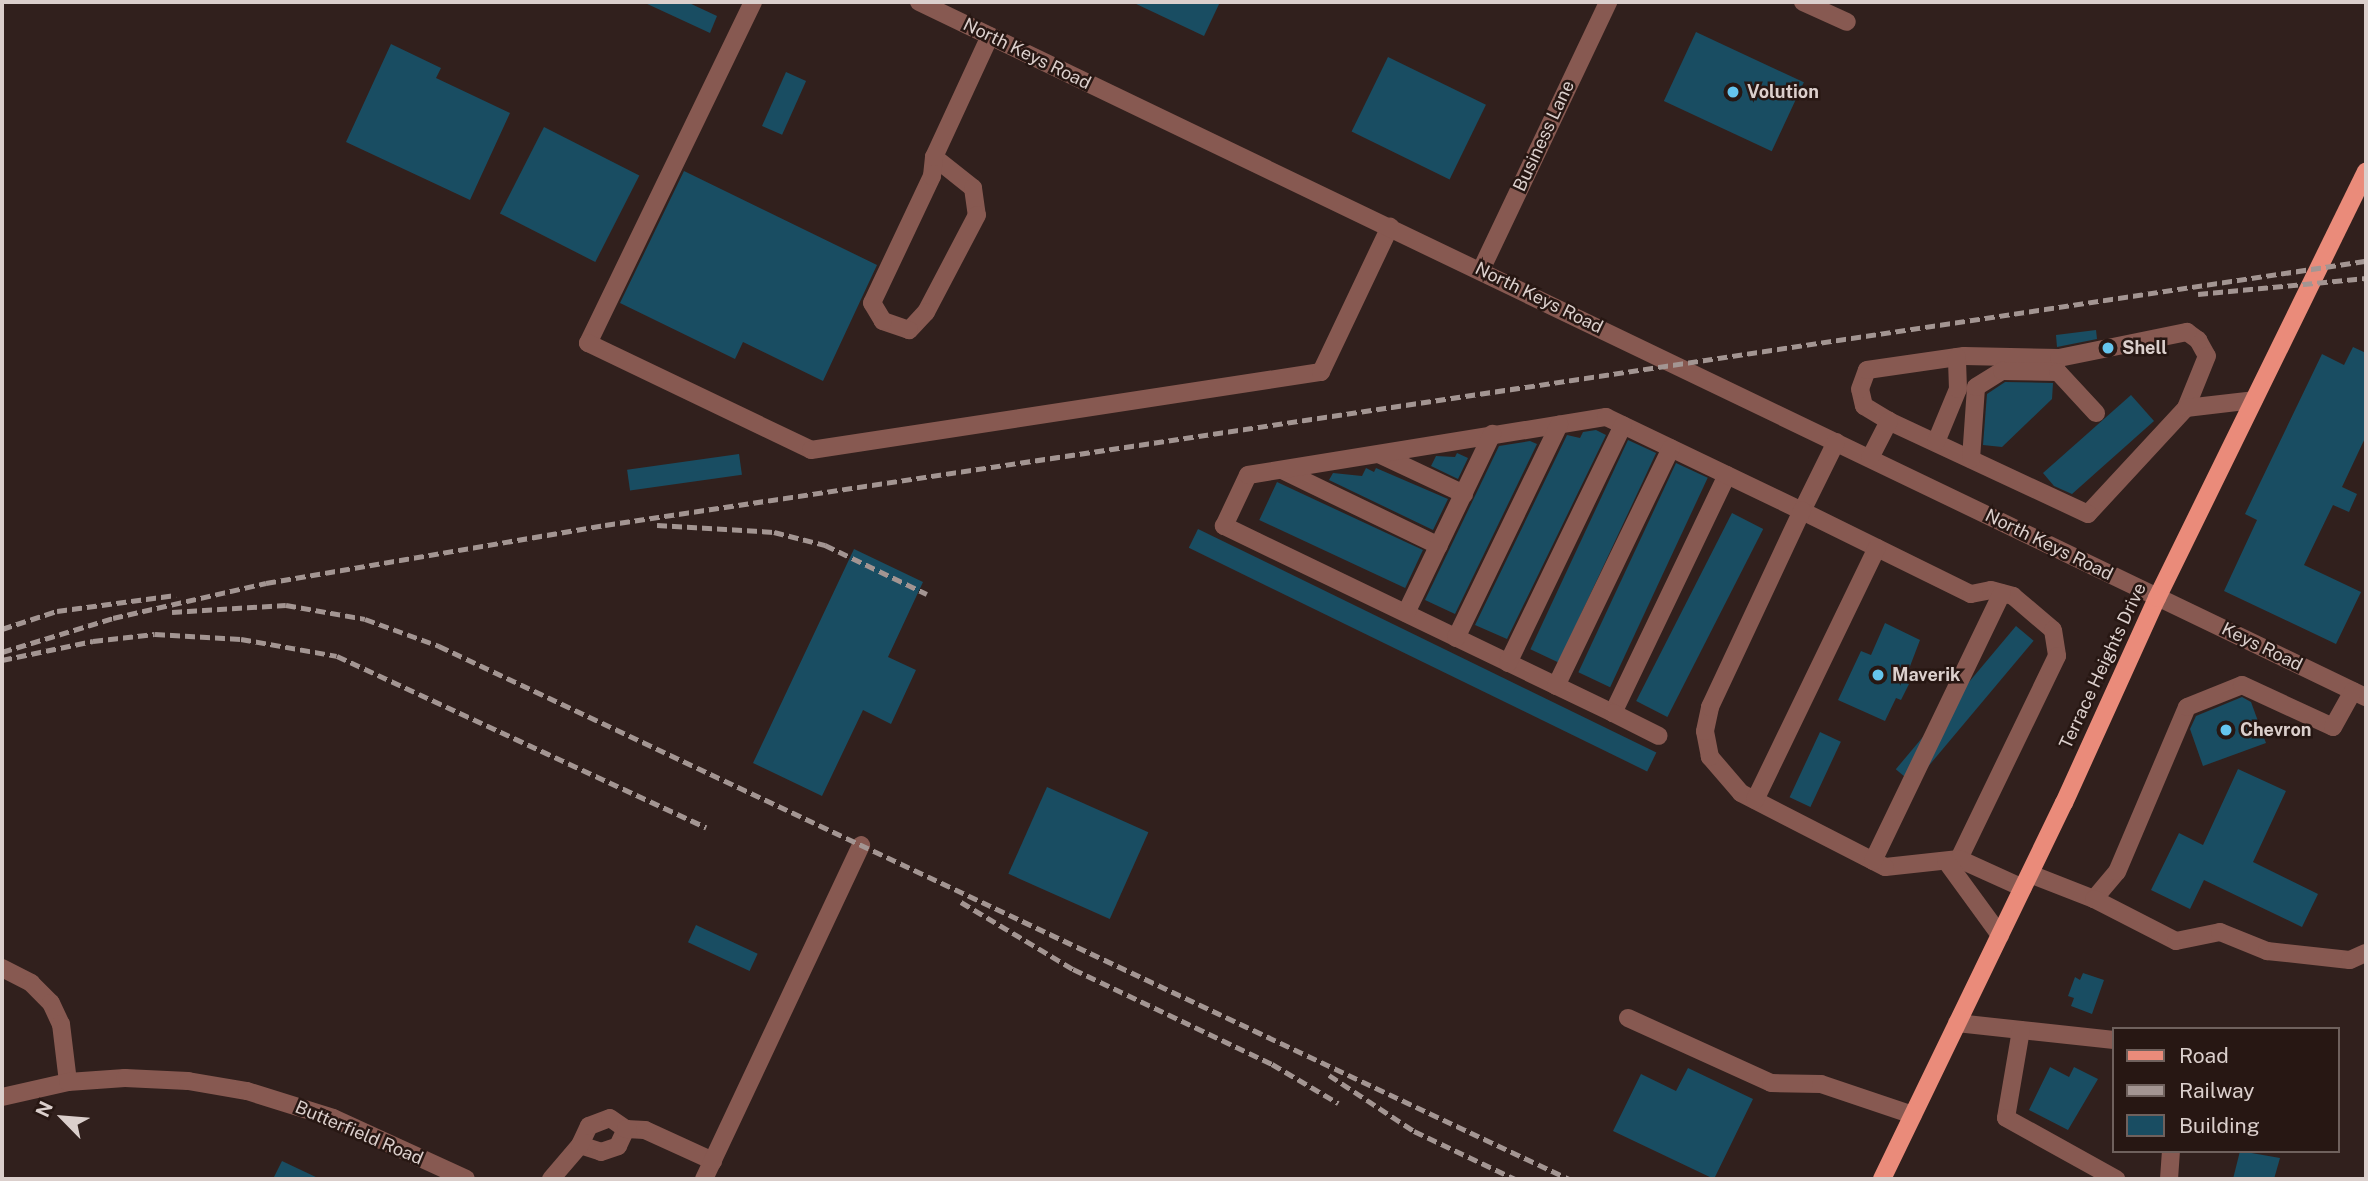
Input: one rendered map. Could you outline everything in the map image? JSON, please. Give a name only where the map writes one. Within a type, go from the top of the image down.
[{"type":"main road","name":"Terrace Heights Drive","points":[[1882,1179],[2026,881],[2157,598],[2366,172]]},
{"type":"street","points":[[753,2],[588,344],[811,450],[1321,372],[1390,227]]},
{"type":"street","name":"North Keys Road","points":[[919,2],[1481,270],[2157,598]]},
{"type":"street","name":"Business Lane","points":[[1481,270],[1608,2]]},
{"type":"street","points":[[1815,4],[1847,22]]},
{"type":"street","points":[[934,157],[973,188],[977,215],[926,312],[909,330],[883,321],[872,303],[932,176],[934,157],[990,36]]},
{"type":"street","points":[[2187,332],[2198,340],[2207,356],[2186,408],[2088,514],[1889,421],[1864,405],[1860,381],[1867,370],[1957,357],[2059,358],[2187,332]]},
{"type":"street","points":[[1936,442],[1958,389],[1957,357]]},
{"type":"street","points":[[1971,459],[1976,387],[2002,370],[2058,372],[2095,413]]},
{"type":"street","points":[[2186,408],[2254,400]]},
{"type":"street","points":[[1659,736],[1224,526],[1248,475],[1606,417],[1971,594],[1991,590],[2013,596],[2053,630],[2057,656],[1953,860]]},
{"type":"street","points":[[1870,458],[1889,421]]},
{"type":"street","points":[[1456,638],[1559,425]]},
{"type":"street","points":[[1508,663],[1623,425]]},
{"type":"street","points":[[1406,614],[1492,435]]},
{"type":"street","points":[[1836,442],[1710,707],[1705,731],[1710,757],[1724,778],[1755,800],[1885,867],[1953,860],[2094,899],[2176,941],[2220,932],[2267,951],[2350,960],[2366,953]]},
{"type":"street","points":[[1556,686],[1671,448]]},
{"type":"street","points":[[1381,455],[1464,494]]},
{"type":"street","points":[[1282,470],[1439,546]]},
{"type":"street","points":[[1613,713],[1727,475]]},
{"type":"street","points":[[1755,800],[1877,548]]},
{"type":"street","points":[[1873,861],[2001,593]]},
{"type":"street","name":"Keys Road","points":[[2157,598],[2360,694]]},
{"type":"street","points":[[2094,899],[2117,872],[2187,706],[2242,685],[2333,727],[2360,694]]},
{"type":"street","points":[[704,1179],[861,845]]},
{"type":"street","points":[[1953,860],[2000,934]]},
{"type":"street","points":[[2,968],[31,983],[51,1003],[61,1024],[68,1082]]},
{"type":"street","points":[[1628,1018],[1771,1083],[1821,1084],[1913,1115]]},
{"type":"street","points":[[1957,1023],[2112,1040]]},
{"type":"street","points":[[2021,1030],[2006,1118],[2116,1179]]},
{"type":"street","name":"Butterfield Road","points":[[2,1097],[68,1082],[150,1079],[247,1091],[333,1118],[466,1179]]},
{"type":"street","points":[[551,1179],[580,1145],[589,1126],[610,1118],[626,1129],[645,1130],[713,1161]]},
{"type":"street","points":[[580,1145],[601,1152],[618,1146],[626,1129]]},
{"type":"street","points":[[2169,1179],[2171,1153]]},
{"type":"building","points":[[643,2],[687,2],[717,16],[710,33]]},
{"type":"building","points":[[1132,2],[1220,2],[1204,36]]},
{"type":"building","name":"Volution","points":[[1696,32],[1804,82],[1772,151],[1664,101]]},
{"type":"building","points":[[391,44],[441,68],[436,78],[510,113],[470,200],[346,142]]},
{"type":"building","points":[[1388,57],[1486,105],[1450,179],[1352,132]]},
{"type":"building","points":[[786,72],[806,81],[782,135],[762,126]]},
{"type":"building","points":[[544,127],[639,176],[595,262],[500,213]]},
{"type":"building","points":[[684,171],[877,265],[823,381],[743,342],[735,359],[620,303]]},
{"type":"building","points":[[2096,330],[2097,339],[2057,347],[2056,335]]},
{"type":"building","points":[[2353,347],[2366,353],[2366,436],[2342,487],[2357,494],[2349,512],[2333,505],[2304,565],[2361,592],[2336,644],[2224,591],[2257,520],[2245,514],[2322,354],[2344,365]]},
{"type":"building","points":[[2005,382],[2053,383],[2052,399],[2002,447],[1983,445],[1987,394]]},
{"type":"building","name":"Shell","points":[[2131,395],[2154,421],[2072,494],[2054,486],[2043,473]]},
{"type":"building","points":[[1596,430],[1606,435],[1507,639],[1475,625],[1567,435],[1580,438],[1583,432]]},
{"type":"building","points":[[1628,440],[1656,453],[1558,662],[1530,649]]},
{"type":"building","points":[[1530,441],[1537,444],[1455,614],[1425,600],[1499,446]]},
{"type":"building","points":[[1457,453],[1468,458],[1458,479],[1431,466],[1436,456],[1455,457]]},
{"type":"building","points":[[739,454],[742,475],[630,491],[627,470]]},
{"type":"building","points":[[1676,463],[1708,478],[1610,687],[1578,672]]},
{"type":"building","points":[[1366,468],[1374,472],[1376,468],[1448,499],[1433,530],[1329,480],[1333,473],[1362,476]]},
{"type":"building","points":[[1277,482],[1423,550],[1405,588],[1259,520]]},
{"type":"building","points":[[1732,513],[1763,529],[1667,717],[1636,701]]},
{"type":"building","points":[[1198,529],[1656,753],[1647,771],[1189,548]]},
{"type":"building","points":[[854,549],[923,582],[888,657],[916,670],[891,724],[863,710],[822,796],[753,763]]},
{"type":"building","name":"Maverik","points":[[1885,623],[1920,640],[1904,682],[1909,684],[1901,700],[1896,698],[1885,721],[1838,700],[1861,651],[1871,655]]},
{"type":"building","points":[[2016,626],[2034,641],[1913,784],[1896,769]]},
{"type":"building","name":"Chevron","points":[[2242,697],[2251,702],[2266,743],[2203,766],[2190,729],[2196,716]]},
{"type":"building","points":[[1820,732],[1841,742],[1810,807],[1790,797]]},
{"type":"building","points":[[2238,769],[2286,791],[2253,862],[2318,894],[2302,927],[2204,880],[2190,909],[2151,890],[2179,833],[2203,845]]},
{"type":"building","points":[[1047,787],[1148,832],[1110,919],[1008,874]]},
{"type":"building","points":[[696,925],[758,954],[750,971],[688,942]]},
{"type":"building","points":[[2083,973],[2104,980],[2092,1014],[2071,1006],[2074,998],[2068,996],[2075,977],[2080,980]]},
{"type":"building","points":[[2050,1067],[2069,1077],[2074,1067],[2098,1079],[2068,1130],[2029,1110]]},
{"type":"building","points":[[1688,1068],[1753,1099],[1714,1179],[1613,1131],[1641,1074],[1676,1091]]},
{"type":"building","points":[[2240,1153],[2280,1158],[2274,1179],[2233,1179]]},
{"type":"building","points":[[282,1161],[320,1179],[273,1179]]},
{"type":"railway","points":[[2,652],[113,618],[266,583],[605,525],[2366,261]]},
{"type":"railway","points":[[2198,294],[2366,278]]},
{"type":"railway","points":[[657,525],[774,532],[825,545],[927,594]]},
{"type":"railway","points":[[2,629],[57,611],[176,595]]},
{"type":"railway","points":[[172,612],[286,605],[365,619],[439,646],[1569,1179]]},
{"type":"railway","points":[[2,660],[93,641],[155,634],[241,639],[337,656],[706,827]]},
{"type":"railway","points":[[961,902],[1073,969],[1272,1064],[1338,1103]]},
{"type":"railway","points":[[1329,1075],[1414,1131],[1515,1179]]},
{"type":"place","name":"Volution","points":[[1733,92]]},
{"type":"place","name":"Shell","points":[[2108,348]]},
{"type":"place","name":"Maverik","points":[[1878,675]]},
{"type":"place","name":"Chevron","points":[[2226,730]]}]
